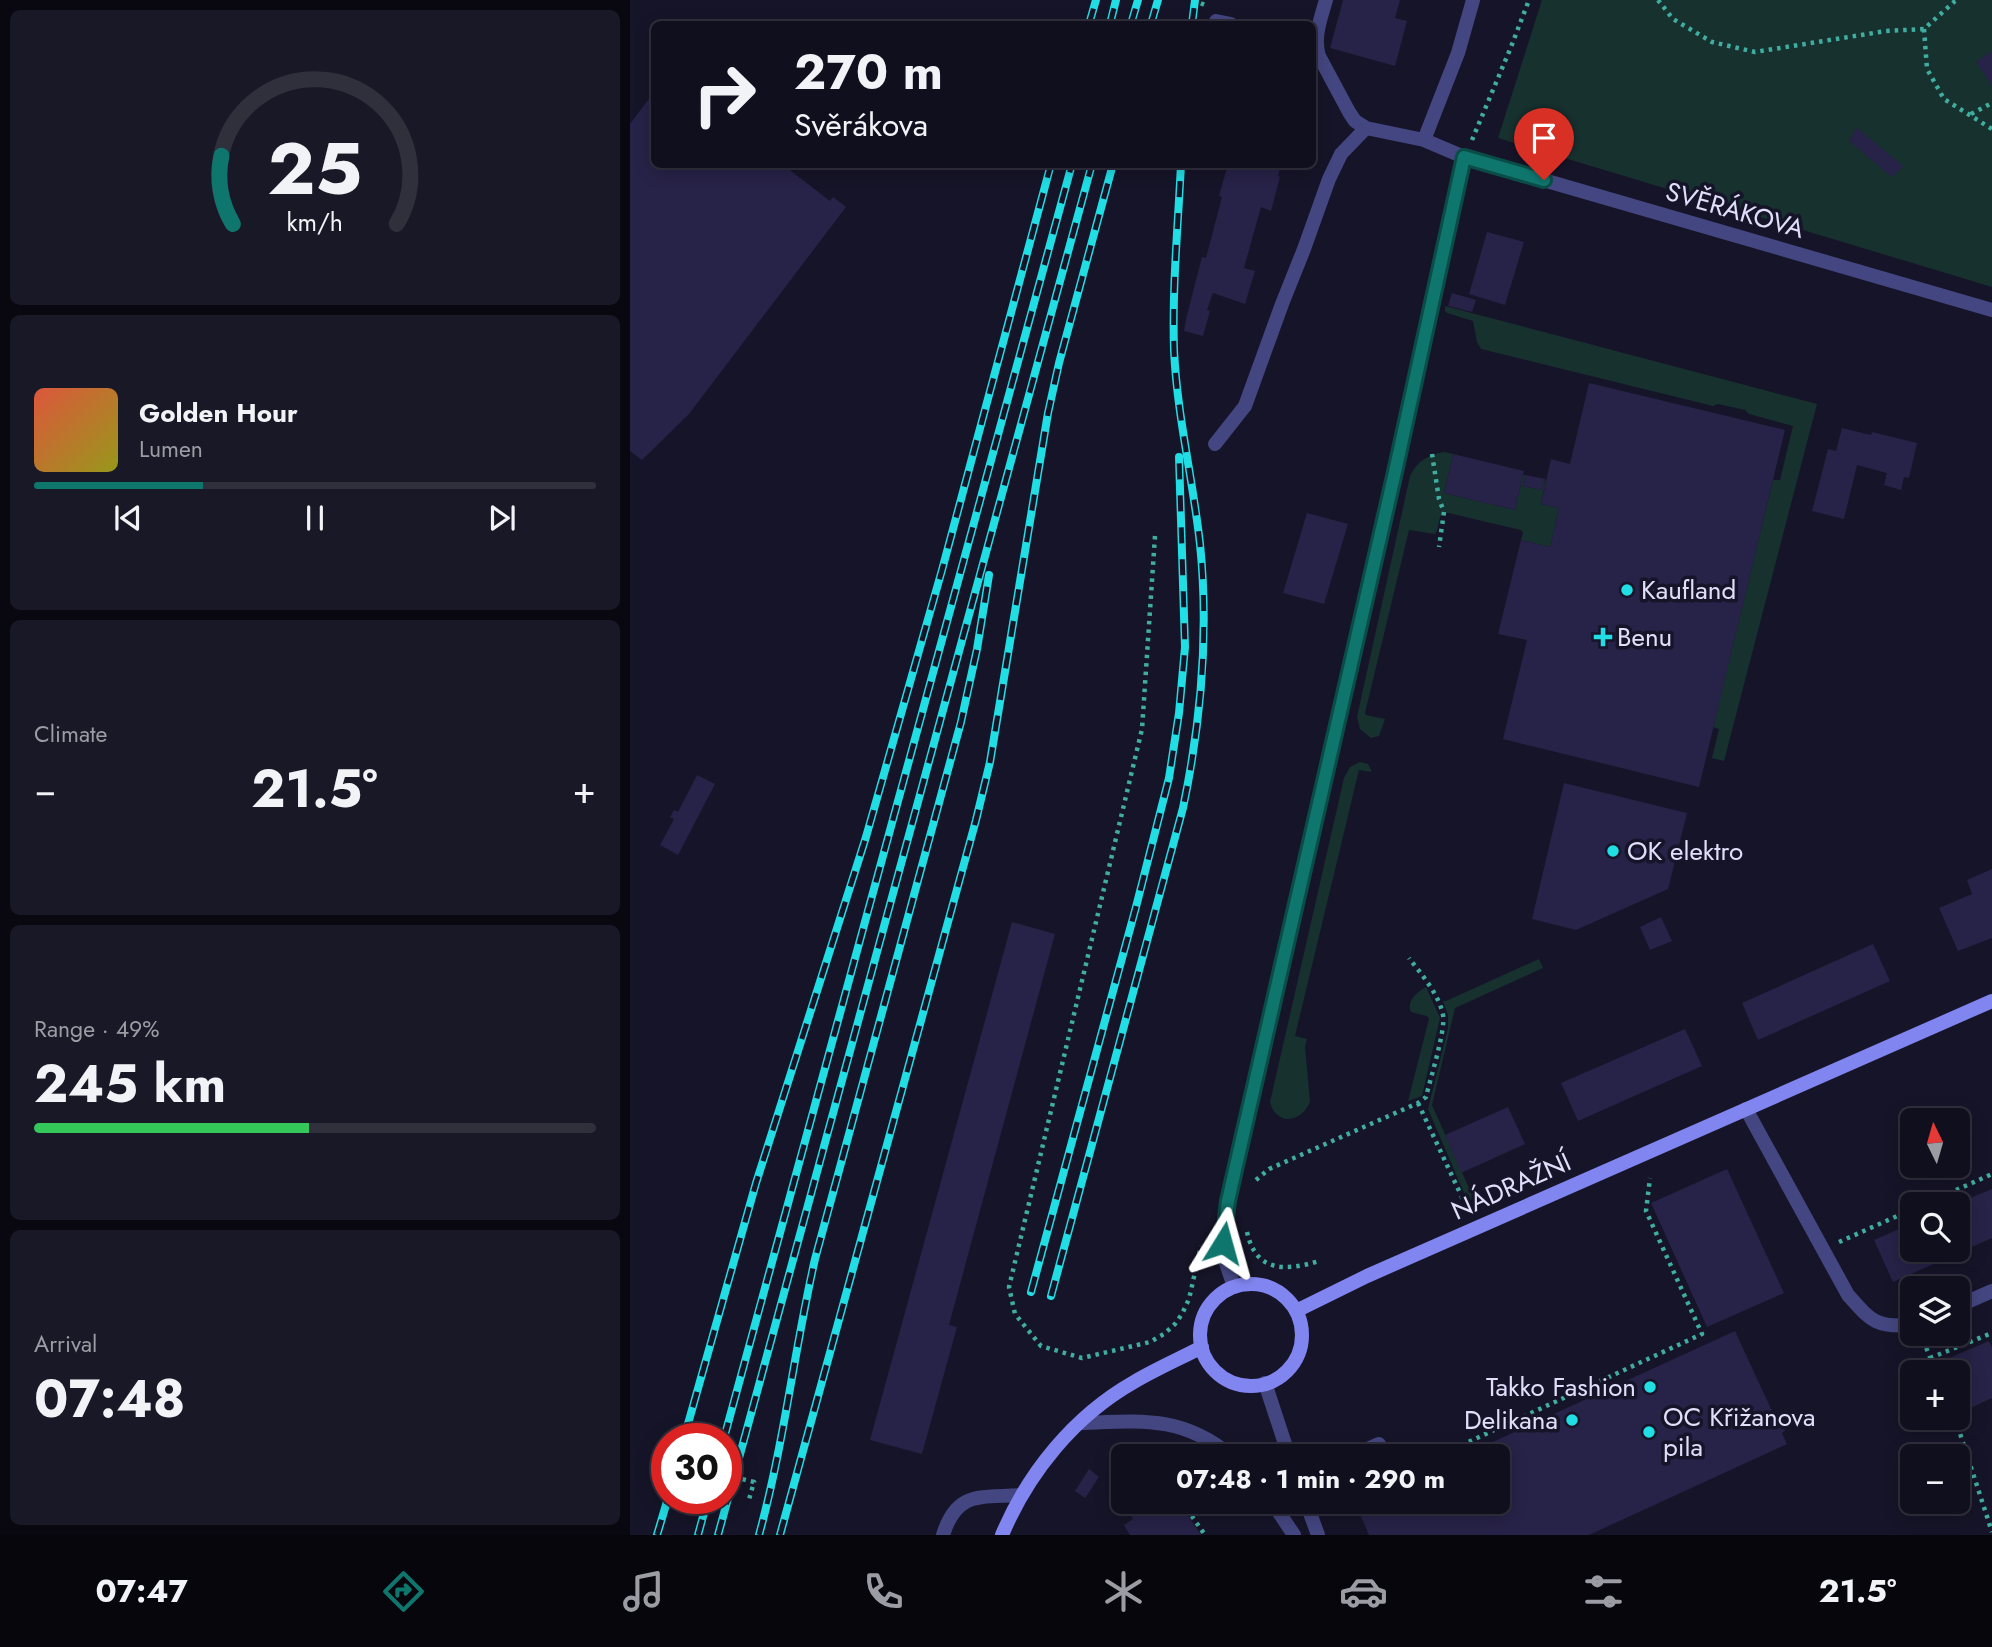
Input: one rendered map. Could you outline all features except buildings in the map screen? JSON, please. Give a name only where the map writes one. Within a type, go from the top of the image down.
[{"type":"main road","name":"NÁDRAŽNÍ","points":[[1296,1311],[1380,1270],[1992,1001]]},
{"type":"main road","points":[[1252,1284],[1269,1287],[1285,1297],[1296,1311],[1302,1330],[1300,1350],[1283,1374],[1265,1383],[1249,1386],[1226,1379],[1208,1363],[1202,1347],[1201,1326],[1204,1316],[1216,1298],[1234,1287],[1252,1284]]},
{"type":"main road","points":[[1002,1535],[1021,1495],[1048,1456],[1080,1423],[1101,1404],[1133,1382],[1202,1347]]},
{"type":"street","points":[[1316,39],[1326,0]]},
{"type":"street","points":[[1424,140],[1458,53],[1472,0]]},
{"type":"street","points":[[1215,444],[1245,406],[1328,179],[1341,154],[1366,128],[1355,121],[1349,112],[1316,50]]},
{"type":"street","name":"SVĚRÁKOVA","points":[[1366,128],[1424,140],[1464,157],[1992,310]]},
{"type":"street","points":[[1234,1287],[1226,1264],[1223,1243],[1228,1201],[1464,157]]},
{"type":"street","points":[[1746,1109],[1848,1295],[1870,1320],[1893,1327],[1900,1326]]},
{"type":"street","points":[[1970,1301],[1992,1291]]},
{"type":"street","points":[[1265,1383],[1285,1444]]},
{"type":"street","points":[[1080,1423],[1162,1423],[1198,1434],[1213,1444]]},
{"type":"street","points":[[943,1535],[957,1506],[981,1498],[1021,1495]]},
{"type":"street","points":[[1280,1514],[1294,1535]]},
{"type":"street","points":[[1310,1514],[1318,1535]]},
{"type":"path","points":[[1464,157],[1529,0]]},
{"type":"path","points":[[1658,0],[1673,19],[1712,42],[1755,51],[1886,31],[1924,29],[1959,0]]},
{"type":"path","points":[[1924,29],[1927,69],[1944,99],[1992,129]]},
{"type":"path","points":[[1970,114],[1992,103]]},
{"type":"path","points":[[1432,454],[1439,499],[1444,512],[1439,547]]},
{"type":"path","points":[[1082,1358],[1041,1346],[1015,1314],[1009,1287],[1142,729],[1155,536]]},
{"type":"path","points":[[1253,1184],[1269,1168],[1419,1103],[1426,1097],[1443,1028],[1443,1015],[1430,986],[1409,958]]},
{"type":"path","points":[[1419,1103],[1467,1208]]},
{"type":"path","points":[[1952,1192],[1992,1174]]},
{"type":"path","points":[[1464,1444],[1702,1334],[1646,1211],[1650,1178]]},
{"type":"path","points":[[1839,1242],[1900,1215]]},
{"type":"path","points":[[1246,1222],[1250,1244],[1257,1255],[1268,1264],[1283,1269],[1319,1261]]},
{"type":"path","points":[[1930,1357],[1992,1333]]},
{"type":"path","points":[[1926,1346],[1931,1360]]},
{"type":"path","points":[[1959,1430],[1992,1532]]},
{"type":"path","points":[[742,1479],[754,1482],[748,1503]]},
{"type":"path","points":[[1190,1514],[1205,1535]]},
{"type":"green space","points":[[1542,0],[1992,0],[1992,287],[1498,138]]},
{"type":"green space","points":[[1445,306],[1817,404],[1724,761],[1712,758],[1719,729],[1713,727],[1773,480],[1780,480],[1793,426],[1749,414],[1745,410],[1718,404],[1713,406],[1481,349],[1473,321],[1447,313]]},
{"type":"green space","points":[[1444,452],[1453,454],[1444,493],[1515,510],[1523,475],[1526,475],[1523,486],[1542,490],[1545,479],[1541,504],[1559,508],[1550,547],[1521,540],[1521,530],[1444,512],[1435,534],[1409,530],[1365,713],[1385,719],[1379,736],[1371,738],[1360,729],[1357,717],[1410,476],[1424,460]]},
{"type":"green space","points":[[1360,762],[1368,764],[1372,772],[1359,770],[1295,1036],[1307,1039],[1305,1047],[1310,1102],[1295,1118],[1283,1118],[1273,1110],[1270,1102],[1344,778],[1350,767]]},
{"type":"green space","points":[[1539,959],[1543,968],[1455,1008],[1432,1105],[1474,1199],[1468,1202],[1428,1109],[1448,1028],[1448,1015],[1443,1001]]},
{"type":"green space","points":[[1426,987],[1440,1018],[1422,1096],[1408,1101],[1429,1019],[1411,1012],[1410,1004],[1416,994]]},
{"type":"railway","points":[[1090,21],[1096,0]]},
{"type":"railway","points":[[1111,21],[1116,0]]},
{"type":"railway","points":[[1132,21],[1138,0]]},
{"type":"railway","points":[[1152,21],[1158,0]]},
{"type":"railway","points":[[1192,21],[1195,0]]},
{"type":"railway","points":[[688,1423],[756,1183],[866,837],[942,570],[1050,168]]},
{"type":"railway","points":[[728,1423],[1071,168]]},
{"type":"railway","points":[[718,1535],[1091,168]]},
{"type":"railway","points":[[780,1535],[976,820],[990,762],[1048,413],[1112,168]]},
{"type":"railway","points":[[1051,1296],[1183,808],[1199,710],[1203,577],[1178,399],[1174,350],[1181,168]]},
{"type":"railway","points":[[1031,1292],[1169,778],[1185,647],[1179,457]]},
{"type":"railway","points":[[759,1535],[815,1259],[961,722],[989,575]]},
{"type":"railway","points":[[657,1535],[663,1514]]},
{"type":"railway","points":[[698,1535],[704,1514]]},
{"type":"place","name":"Kaufland","points":[[1627,590]]},
{"type":"place","name":"Benu","points":[[1603,637]]},
{"type":"place","name":"OK elektro","points":[[1613,851]]},
{"type":"place","name":"Takko Fashion","points":[[1650,1387]]},
{"type":"place","name":"Delikana","points":[[1572,1420]]},
{"type":"place","name":"OC Křižanova pila","points":[[1649,1432]]},
{"type":"route","points":[[1223,1243],[1228,1201],[1395,472],[1464,157],[1544,180]]}]
